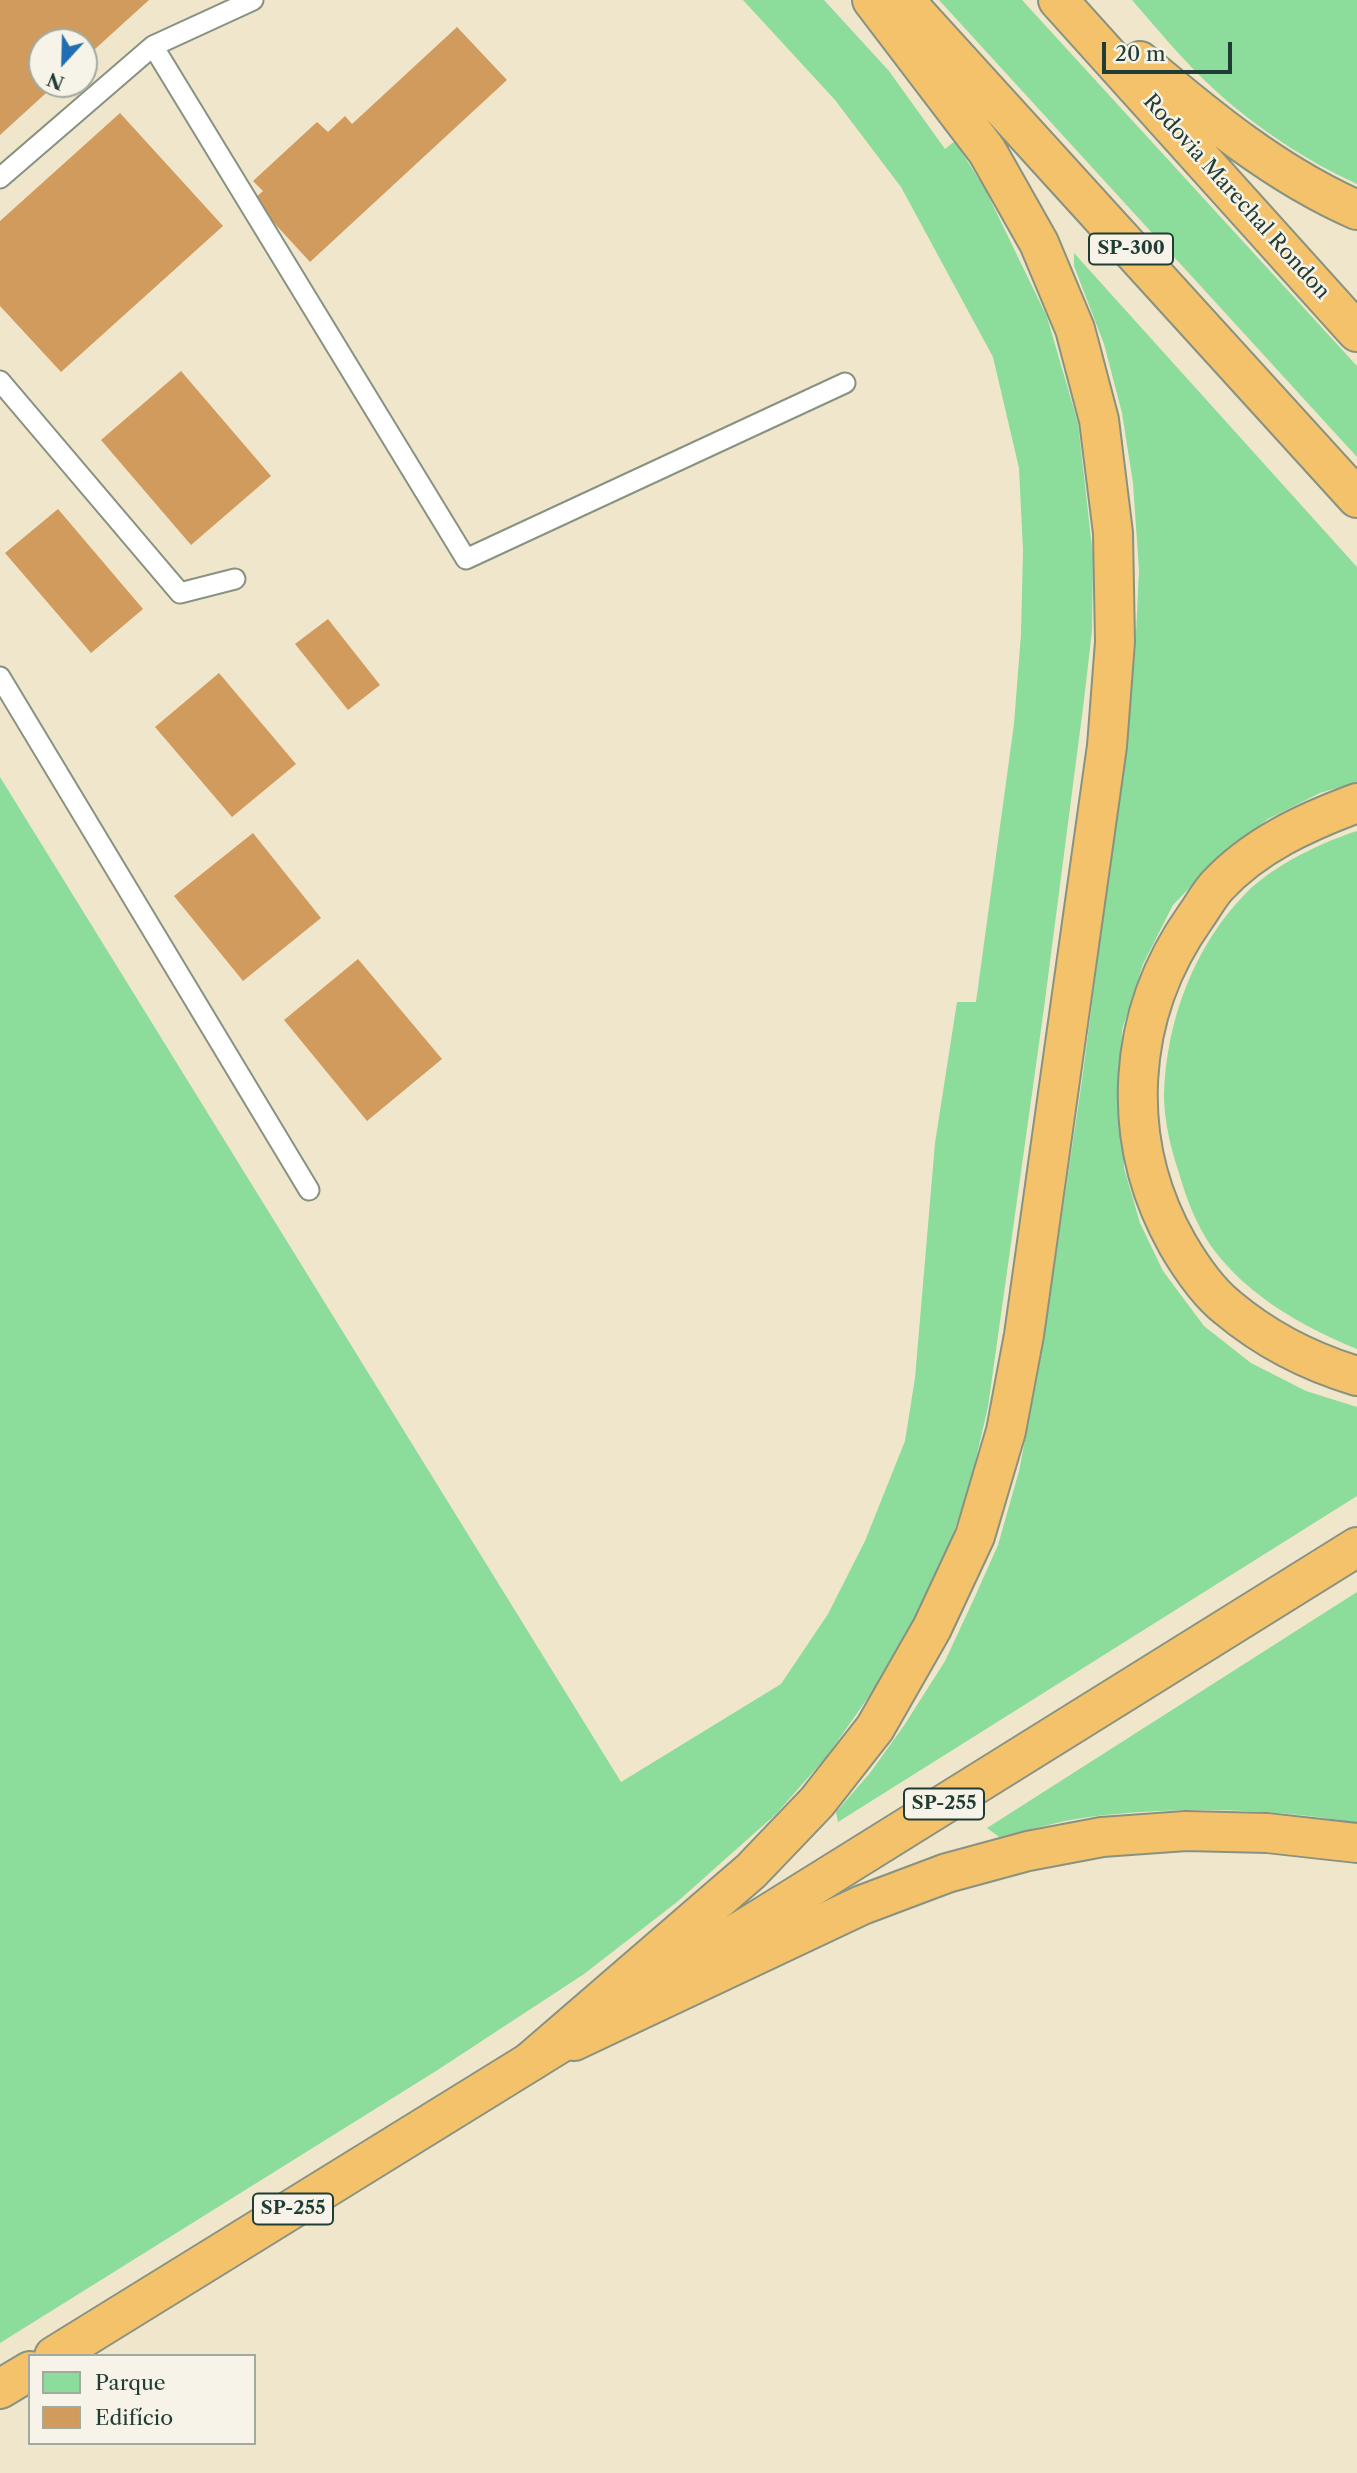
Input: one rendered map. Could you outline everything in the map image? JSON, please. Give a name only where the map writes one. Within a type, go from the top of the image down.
[{"type":"highway","points":[[531,2061],[751,1871],[817,1801],[875,1728],[932,1628],[975,1536],[1006,1431],[1024,1335],[1107,746],[1115,642],[1111,521],[1099,420],[1075,329],[1039,243],[986,151],[872,0]]},
{"type":"highway","name":"SP-300","points":[[904,0],[1357,498]]},
{"type":"highway","name":"Rodovia Marechal Rondon","points":[[1058,0],[1357,332]]},
{"type":"highway","points":[[1073,0],[1129,52],[1216,125],[1288,173],[1357,210]]},
{"type":"highway","points":[[1357,803],[1310,820],[1262,847],[1217,886],[1179,939],[1154,993],[1140,1049],[1136,1107],[1146,1167],[1162,1217],[1190,1265],[1225,1306],[1274,1340],[1325,1367],[1357,1376]]},
{"type":"highway","name":"SP-255","points":[[57,2354],[1357,1547]]},
{"type":"highway","points":[[531,2061],[862,1905],[947,1873],[1028,1850],[1102,1837],[1186,1831],[1267,1833],[1357,1843]]},
{"type":"highway","points":[[0,2389],[28,2372]]},
{"type":"lane","points":[[0,178],[153,46],[253,0]]},
{"type":"lane","points":[[153,46],[466,559],[845,383]]},
{"type":"lane","points":[[0,381],[180,593],[234,579]]},
{"type":"lane","points":[[0,677],[309,1190]]},
{"type":"green space","points":[[743,0],[824,0],[889,71],[945,149],[955,141],[986,191],[1047,317],[1078,423],[1093,556],[1092,631],[1044,1008],[988,1407],[970,1484],[946,1555],[913,1628],[872,1692],[827,1756],[776,1814],[677,1902],[584,1974],[436,2071],[0,2343],[0,777],[621,1782],[781,1684],[828,1614],[865,1541],[905,1441],[915,1378],[935,1143],[957,1002],[976,1002],[1014,724],[1021,634],[1023,550],[1019,468],[993,357],[901,187],[835,100]]},
{"type":"green space","points":[[939,0],[1022,0],[1357,366],[1357,457]]},
{"type":"green space","points":[[1132,0],[1357,0],[1357,184],[1284,143],[1233,106],[1194,70]]},
{"type":"green space","points":[[1074,253],[1357,567],[1357,782],[1320,793],[1268,819],[1218,858],[1173,905],[1143,964],[1122,1030],[1121,1090],[1124,1168],[1140,1223],[1163,1271],[1204,1326],[1251,1363],[1306,1391],[1357,1407],[1357,1496],[838,1822],[836,1812],[870,1773],[945,1661],[998,1545],[1019,1471],[1041,1357],[1082,1080],[1125,751],[1135,655],[1139,570],[1133,483],[1122,413],[1104,344],[1074,266]]},
{"type":"green space","points":[[1357,831],[1357,1349],[1316,1331],[1277,1308],[1241,1280],[1211,1246],[1188,1201],[1173,1154],[1164,1095],[1170,1040],[1186,986],[1212,937],[1228,914],[1246,893],[1270,873],[1313,849]]},
{"type":"green space","points":[[1357,1592],[1357,1823],[1291,1814],[1189,1810],[1089,1817],[999,1837],[987,1828]]},
{"type":"building","points":[[0,0],[149,0],[98,46],[98,28],[28,28],[28,98],[41,98],[0,135]]},
{"type":"building","points":[[457,27],[507,80],[310,262],[253,200],[263,191],[253,181],[317,122],[328,132],[345,116],[352,124]]},
{"type":"building","points":[[120,113],[223,226],[61,372],[0,306],[0,221]]},
{"type":"building","points":[[181,371],[271,476],[191,545],[101,440]]},
{"type":"building","points":[[58,509],[143,609],[91,653],[5,553]]},
{"type":"building","points":[[328,619],[380,685],[348,710],[295,644]]},
{"type":"building","points":[[219,673],[296,764],[232,817],[155,727]]},
{"type":"building","points":[[253,833],[321,918],[243,981],[174,896]]},
{"type":"building","points":[[358,959],[442,1059],[367,1121],[284,1020]]}]
